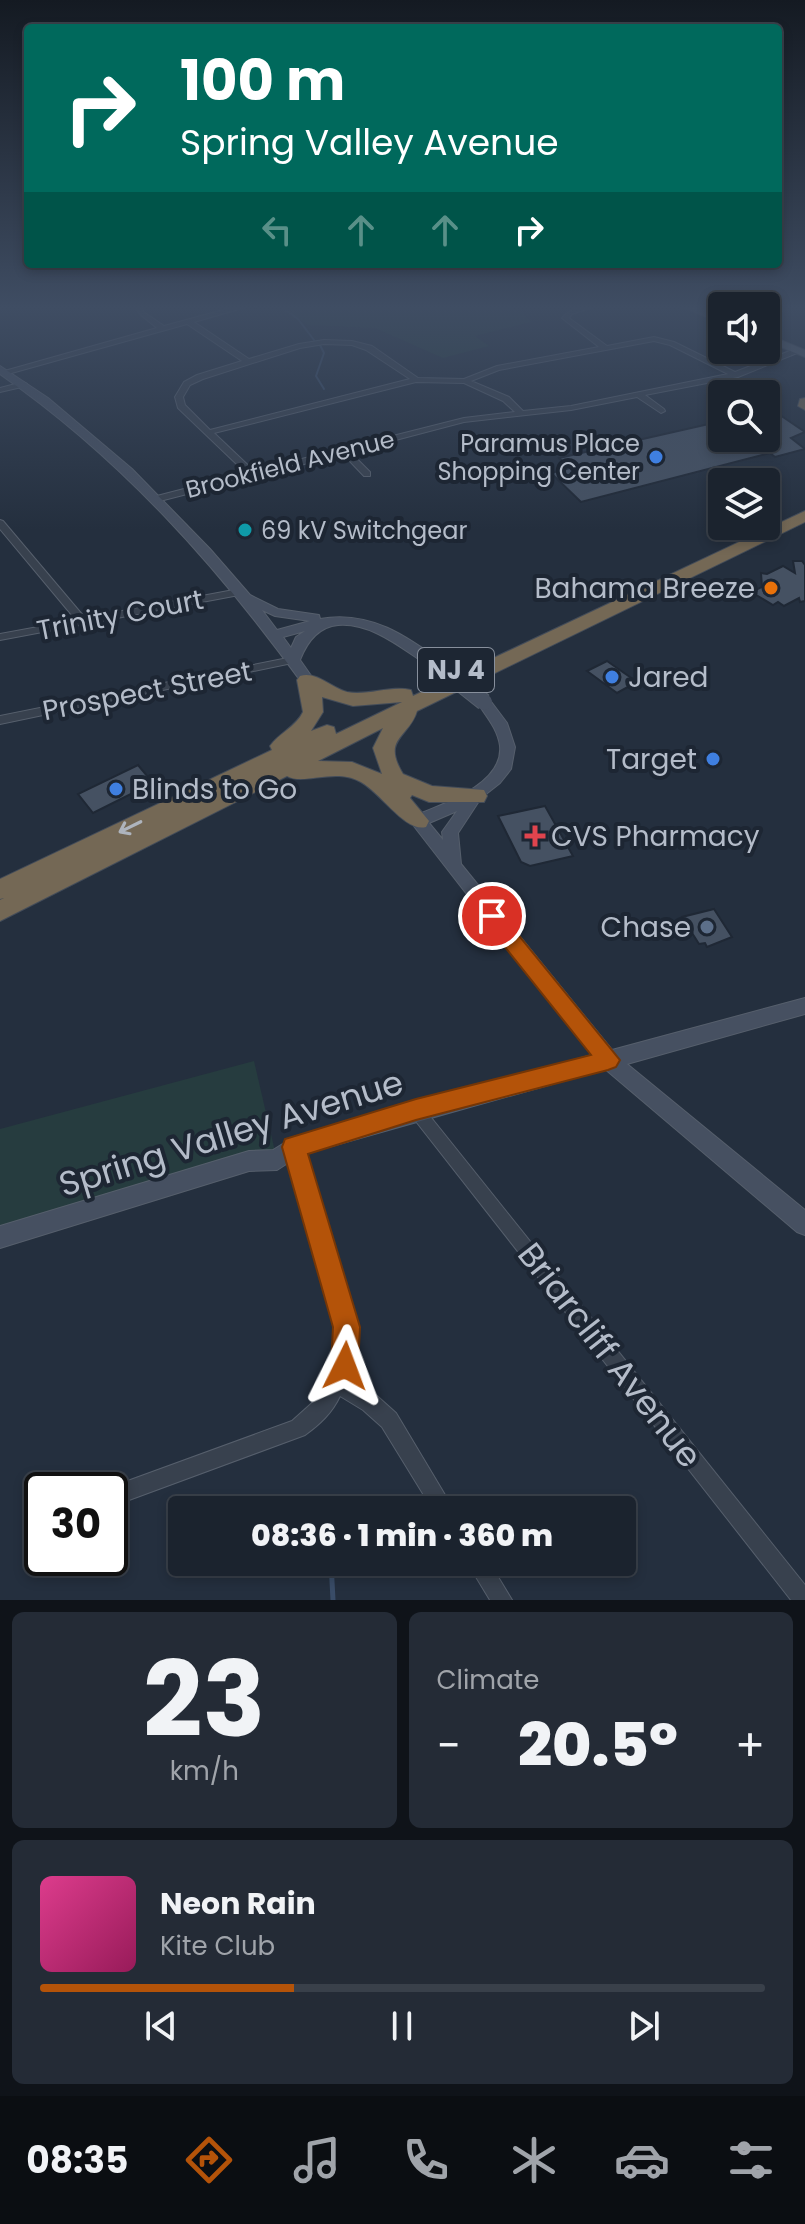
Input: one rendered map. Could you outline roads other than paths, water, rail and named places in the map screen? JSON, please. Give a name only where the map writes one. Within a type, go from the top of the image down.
[{"type":"highway","points":[[780,515],[805,503]]},
{"type":"highway","name":"NJ 4","points":[[0,890],[251,769],[408,700],[805,516]]},
{"type":"highway","name":"NJ 4","points":[[0,911],[221,803],[408,700],[731,540]]},
{"type":"highway","points":[[307,680],[341,699],[408,700],[384,745],[385,761],[418,821]]},
{"type":"highway","points":[[251,769],[313,715],[316,704],[307,680]]},
{"type":"highway","points":[[221,803],[294,774],[321,768],[349,767],[372,776],[386,786],[418,821]]},
{"type":"highway","points":[[397,780],[429,794],[476,796]]},
{"type":"street","points":[[18,381],[57,409],[196,537],[307,680]]},
{"type":"street","points":[[195,381],[180,392],[181,406],[252,474]]},
{"type":"street","points":[[210,432],[413,381]]},
{"type":"street","points":[[449,381],[465,381],[506,399],[520,413]]},
{"type":"street","name":"Brookfield Avenue","points":[[156,499],[464,420],[571,408],[706,381]]},
{"type":"street","points":[[0,390],[23,384]]},
{"type":"street","points":[[638,394],[661,411]]},
{"type":"street","points":[[344,450],[367,474]]},
{"type":"street","points":[[0,523],[83,622]]},
{"type":"street","points":[[239,592],[281,614],[357,619],[380,627],[441,668],[484,702],[503,733],[506,760],[495,782],[476,796],[418,821],[453,869],[608,1060],[805,1224]]},
{"type":"street","name":"Trinity Court","points":[[0,637],[239,592]]},
{"type":"street","points":[[273,636],[305,625],[340,619]]},
{"type":"street","points":[[293,660],[305,636],[340,619]]},
{"type":"street","name":"Prospect Street","points":[[0,720],[293,660]]},
{"type":"street","points":[[453,869],[450,832],[476,796]]},
{"type":"street","name":"Spring Valley Avenue","points":[[0,1237],[249,1161],[277,1160],[294,1147],[416,1110],[805,1006]]},
{"type":"street","name":"Briarcliff Avenue","points":[[416,1110],[804,1600]]},
{"type":"street","points":[[128,1490],[298,1428],[328,1402],[338,1385],[348,1347],[346,1327],[294,1147]]},
{"type":"street","points":[[338,1385],[370,1403],[389,1420],[435,1496]]},
{"type":"street","points":[[486,1576],[502,1600]]},
{"type":"waterway","points":[[319,381],[324,389]]},
{"type":"waterway","points":[[332,1576],[333,1600]]},
{"type":"place","name":"Paramus Place Shopping Center","points":[[656,457]]},
{"type":"place","name":"69 kV Switchgear","points":[[245,530]]},
{"type":"place","name":"Bahama Breeze","points":[[771,588]]},
{"type":"place","name":"Jared","points":[[612,677]]},
{"type":"place","name":"Target","points":[[713,759]]},
{"type":"place","name":"Blinds to Go","points":[[116,789]]},
{"type":"place","name":"CVS Pharmacy","points":[[535,836]]},
{"type":"place","name":"Chase","points":[[707,927]]}]
